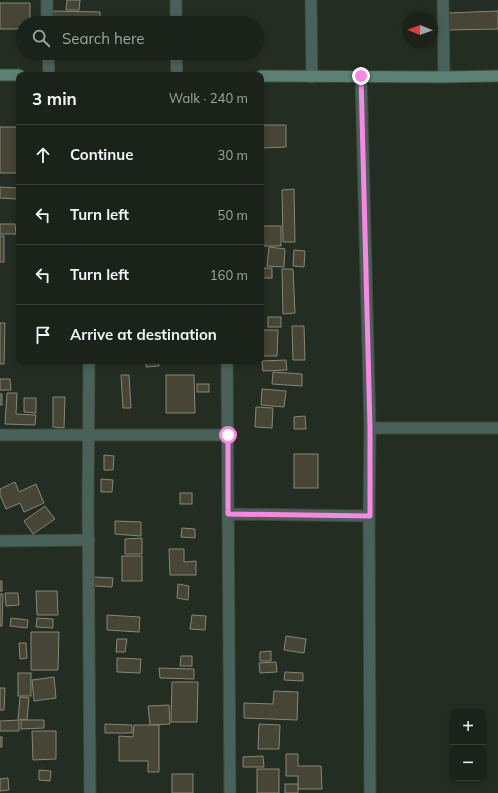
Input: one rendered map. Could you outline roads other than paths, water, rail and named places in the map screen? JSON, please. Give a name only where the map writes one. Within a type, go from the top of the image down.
[{"type":"main road","points":[[0,75],[16,75]]},
{"type":"main road","points":[[264,76],[498,76]]},
{"type":"street","points":[[47,0],[47,16]]},
{"type":"street","points":[[176,0],[176,16]]},
{"type":"street","points":[[311,0],[312,77]]},
{"type":"street","points":[[443,0],[444,77]]},
{"type":"street","points":[[48,60],[49,72]]},
{"type":"street","points":[[176,60],[176,72]]},
{"type":"street","points":[[361,76],[370,428],[370,793]]},
{"type":"street","points":[[89,364],[90,793]]},
{"type":"street","points":[[227,364],[230,793]]},
{"type":"street","points":[[370,428],[498,428]]},
{"type":"street","points":[[0,435],[228,435]]},
{"type":"street","points":[[228,514],[370,516]]},
{"type":"street","points":[[0,541],[89,540]]}]
